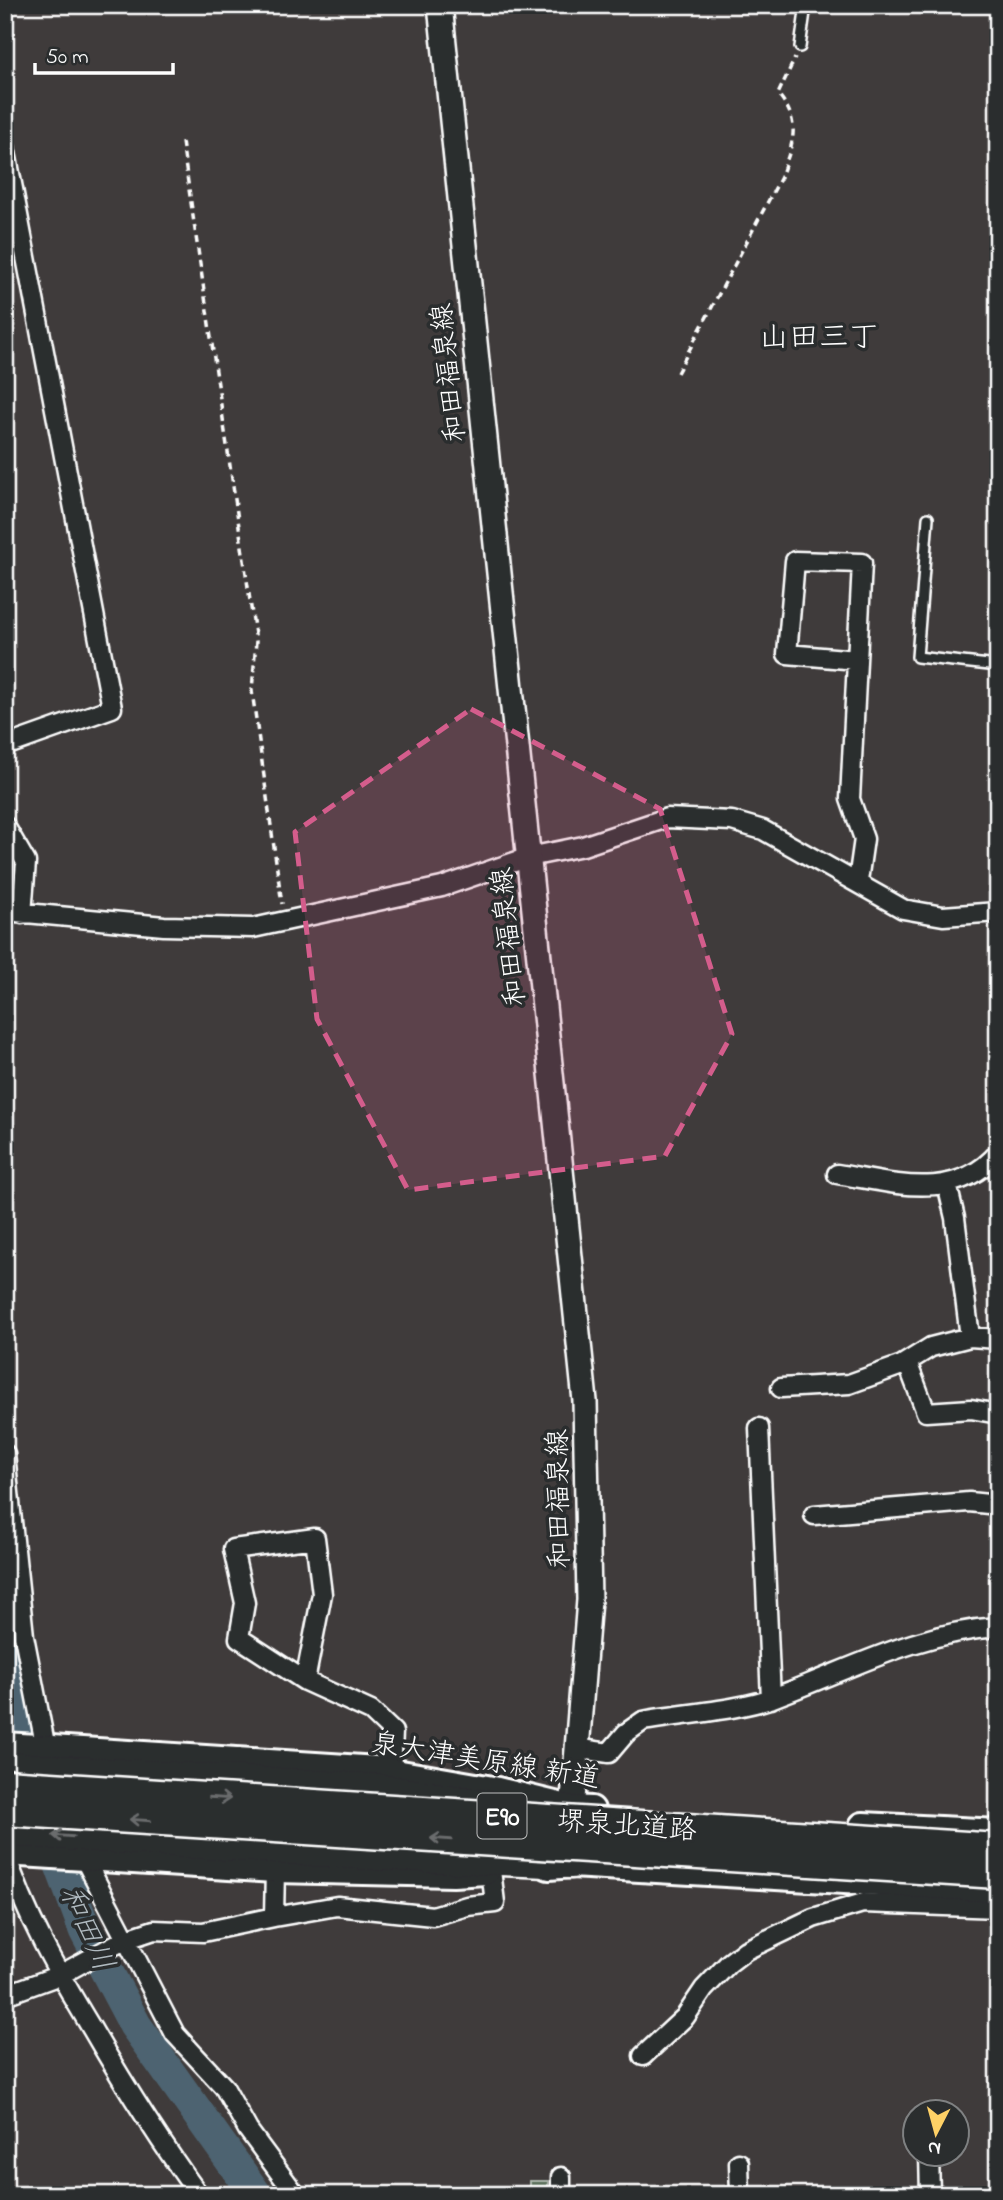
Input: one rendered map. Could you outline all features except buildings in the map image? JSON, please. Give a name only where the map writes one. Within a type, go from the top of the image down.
[{"type":"highway","points":[[5,1766],[385,1780],[492,1805],[571,1809]]},
{"type":"highway","name":"堺泉北道路","points":[[5,1784],[998,1848]]},
{"type":"highway","name":"堺泉北道路","points":[[5,1811],[998,1874]]},
{"type":"highway","points":[[7,1848],[375,1856],[571,1864]]},
{"type":"main road","name":"和田福泉線","points":[[440,5],[585,1401],[589,1600],[575,1748],[571,1864]]},
{"type":"main road","name":"泉大津美原線 新道","points":[[5,1746],[385,1780]]},
{"type":"main road","name":"泉大津美原線 新道","points":[[571,1809],[998,1833]]},
{"type":"main road","points":[[7,1848],[83,1858],[275,1869],[453,1873],[571,1864],[998,1889]]},
{"type":"street","points":[[5,147],[111,708],[5,746]]},
{"type":"street","points":[[857,660],[788,654],[795,561],[862,563],[850,799],[864,839],[858,881]]},
{"type":"street","points":[[5,826],[26,862],[14,912],[164,926],[240,928],[442,887],[529,857],[583,845],[667,818],[732,821],[762,830],[858,881],[903,909],[943,916],[998,912]]},
{"type":"street","points":[[837,1174],[922,1188],[958,1183],[986,1167],[998,1153]]},
{"type":"street","points":[[947,1184],[955,1218],[970,1337]]},
{"type":"street","points":[[781,1388],[849,1384],[907,1362],[931,1347],[970,1337],[998,1339]]},
{"type":"street","points":[[907,1362],[926,1412],[971,1409],[998,1414]]},
{"type":"street","points":[[759,1428],[771,1699]]},
{"type":"street","points":[[5,1454],[24,1636],[43,1749]]},
{"type":"street","points":[[814,1515],[969,1502],[998,1506]]},
{"type":"street","points":[[305,1681],[322,1594],[315,1538],[233,1549],[245,1603],[239,1638],[305,1681],[371,1711],[393,1732],[385,1780]]},
{"type":"street","points":[[575,1748],[609,1753],[626,1733],[643,1721],[771,1699],[908,1643],[976,1628],[998,1627]]},
{"type":"street","points":[[7,1848],[14,1880],[60,1975],[120,2077],[199,2195]]},
{"type":"street","points":[[83,1858],[175,2035],[224,2087],[248,2130],[296,2195]]},
{"type":"street","points":[[274,1917],[275,1869]]},
{"type":"street","points":[[5,1994],[60,1975],[124,1940],[154,1930],[203,1933],[337,1906],[433,1916],[467,1906],[495,1903],[491,1870]]},
{"type":"street","points":[[643,2056],[685,2017],[704,1989],[729,1963],[746,1950],[813,1918],[863,1903],[998,1908]]},
{"type":"street","points":[[738,2163],[740,2195]]},
{"type":"street","points":[[929,2168],[930,2195]]},
{"type":"lane","points":[[800,47],[806,5]]},
{"type":"lane","points":[[928,518],[917,657],[998,666]]},
{"type":"path","points":[[677,373],[739,261],[781,177],[792,144],[794,123],[789,107],[778,94],[800,47]]},
{"type":"path","points":[[182,142],[256,641],[252,691],[280,898],[287,920]]},
{"type":"highlighted area","points":[[471,709],[660,809],[732,1034],[665,1156],[408,1190],[317,1019],[295,832]]},
{"type":"green space","points":[[530,2181],[548,2181],[548,2195],[530,2195]]},
{"type":"waterway","name":"和田川","points":[[5,1623],[35,1779]]},
{"type":"waterway","name":"和田川","points":[[47,1828],[85,1930],[135,2025],[256,2195]]},
{"type":"district","name":"山田三丁","points":[[819,336]]}]
